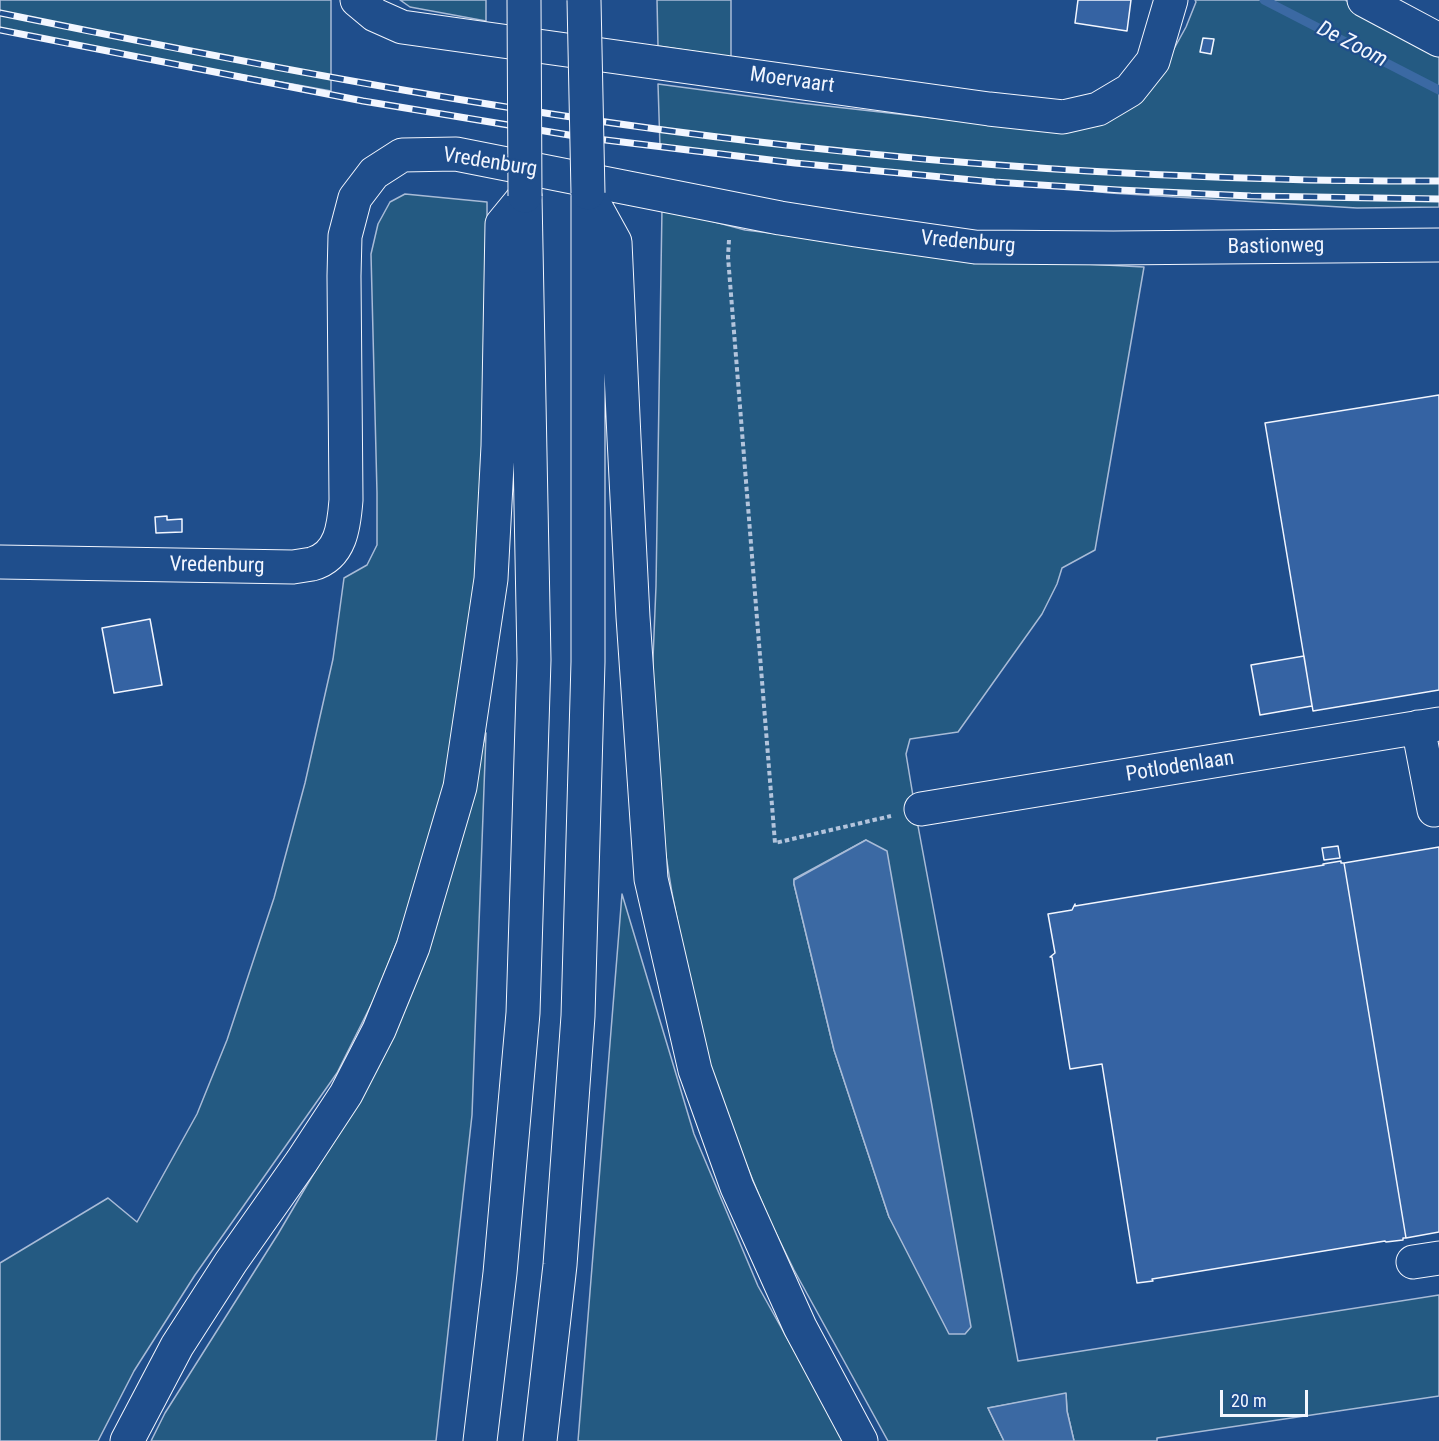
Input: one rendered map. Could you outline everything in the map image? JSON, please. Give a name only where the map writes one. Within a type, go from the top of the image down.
[{"type":"main road","name":"Moervaart","points":[[357,0],[375,15],[402,27],[989,109],[1063,117],[1098,109],[1130,90],[1154,62],[1171,0]]},
{"type":"main road","points":[[127,1441],[177,1346],[231,1262],[346,1094],[379,1030],[413,947],[460,787],[491,579],[514,226],[525,196],[524,0]]},
{"type":"main road","points":[[584,0],[588,193],[602,240],[632,593],[651,879],[695,1070],[737,1187],[800,1327],[861,1441]]},
{"type":"main road","points":[[1364,0],[1439,40]]},
{"type":"main road","name":"Vredenburg","points":[[0,562],[293,567],[313,564],[325,558],[336,547],[343,530],[346,508],[345,236],[355,198],[374,173],[402,155],[456,154],[780,218],[975,247],[1113,248]]},
{"type":"main road","points":[[480,1441],[501,1273],[523,1013],[534,660],[514,226]]},
{"type":"main road","points":[[540,1441],[560,1265],[578,1016],[602,240]]},
{"type":"main road","name":"Bastionweg","points":[[1113,248],[1439,245]]},
{"type":"main road","points":[[1429,726],[1434,810],[1439,809]]},
{"type":"main road","name":"Potlodenlaan","points":[[921,809],[1429,726]]},
{"type":"path","points":[[732,207],[728,256],[775,843],[921,809]]},
{"type":"shaded area","points":[[0,0],[331,0],[331,91],[0,31]]},
{"type":"shaded area","points":[[400,0],[486,0],[486,21],[410,7]]},
{"type":"shaded area","points":[[657,0],[731,0],[731,57],[658,46]]},
{"type":"shaded area","points":[[1195,0],[1345,0],[1439,47],[1439,207],[1357,208],[1110,193],[660,147],[658,84],[800,103],[1023,128],[1160,74],[1186,27]]},
{"type":"shaded area","points":[[405,194],[487,202],[488,462],[471,686],[423,876],[376,995],[337,1073],[195,1275],[134,1371],[98,1441],[0,1441],[0,1263],[108,1198],[137,1222],[197,1114],[227,1040],[274,898],[305,783],[333,659],[344,578],[367,565],[377,545],[371,254],[378,224],[390,202]]},
{"type":"shaded area","points":[[662,208],[745,230],[987,259],[1144,267],[1095,550],[1062,568],[1042,614],[958,732],[910,739],[906,754],[1018,1361],[1439,1295],[1439,1396],[1157,1438],[1157,1441],[1074,1441],[1067,1411],[1066,1394],[988,1408],[1004,1441],[888,1441],[794,1270],[768,1217],[712,1073],[689,980],[672,893],[650,731],[656,586]],"holes":[[[866,840],[889,1217],[834,1050],[794,884],[794,879]]]},
{"type":"shaded area","points":[[486,733],[472,1115],[436,1441],[151,1441],[165,1413],[278,1234],[330,1146],[437,919]]},
{"type":"shaded area","points":[[866,840],[887,851],[971,1327],[965,1334],[949,1334],[889,1217],[834,1050],[794,884],[794,880]]},
{"type":"shaded area","points":[[622,894],[694,1134],[758,1286],[825,1406],[848,1441],[578,1441]]},
{"type":"shaded area","points":[[1066,1393],[1067,1411],[1074,1441],[1004,1441],[988,1408]]},
{"type":"building","points":[[1078,0],[1131,0],[1127,31],[1075,23]]},
{"type":"building","points":[[1203,38],[1214,39],[1211,54],[1200,52]]},
{"type":"building","points":[[1439,395],[1439,690],[1313,711],[1265,423]]},
{"type":"building","points":[[167,516],[167,520],[182,519],[182,532],[156,533],[155,517]]},
{"type":"building","points":[[150,619],[162,685],[114,693],[102,628]]},
{"type":"building","points":[[1304,656],[1312,706],[1260,715],[1251,665]]},
{"type":"building","points":[[1338,846],[1340,858],[1324,860],[1322,848]]},
{"type":"building","points":[[1439,847],[1439,1232],[1406,1238],[1344,863]]},
{"type":"building","points":[[1341,861],[1344,863],[1406,1238],[1137,1283],[1102,1064],[1070,1069],[1052,957],[1050,957],[1055,953],[1048,914],[1072,910],[1075,904],[1075,906]]},
{"type":"waterway","name":"De Zoom","points":[[1264,0],[1439,90]]},
{"type":"railway","points":[[0,13],[405,90],[710,136],[871,154],[1104,172],[1339,181],[1439,181]]},
{"type":"railway","points":[[0,30],[363,101],[581,137],[795,163],[994,182],[1118,190],[1251,196],[1439,199]]}]
